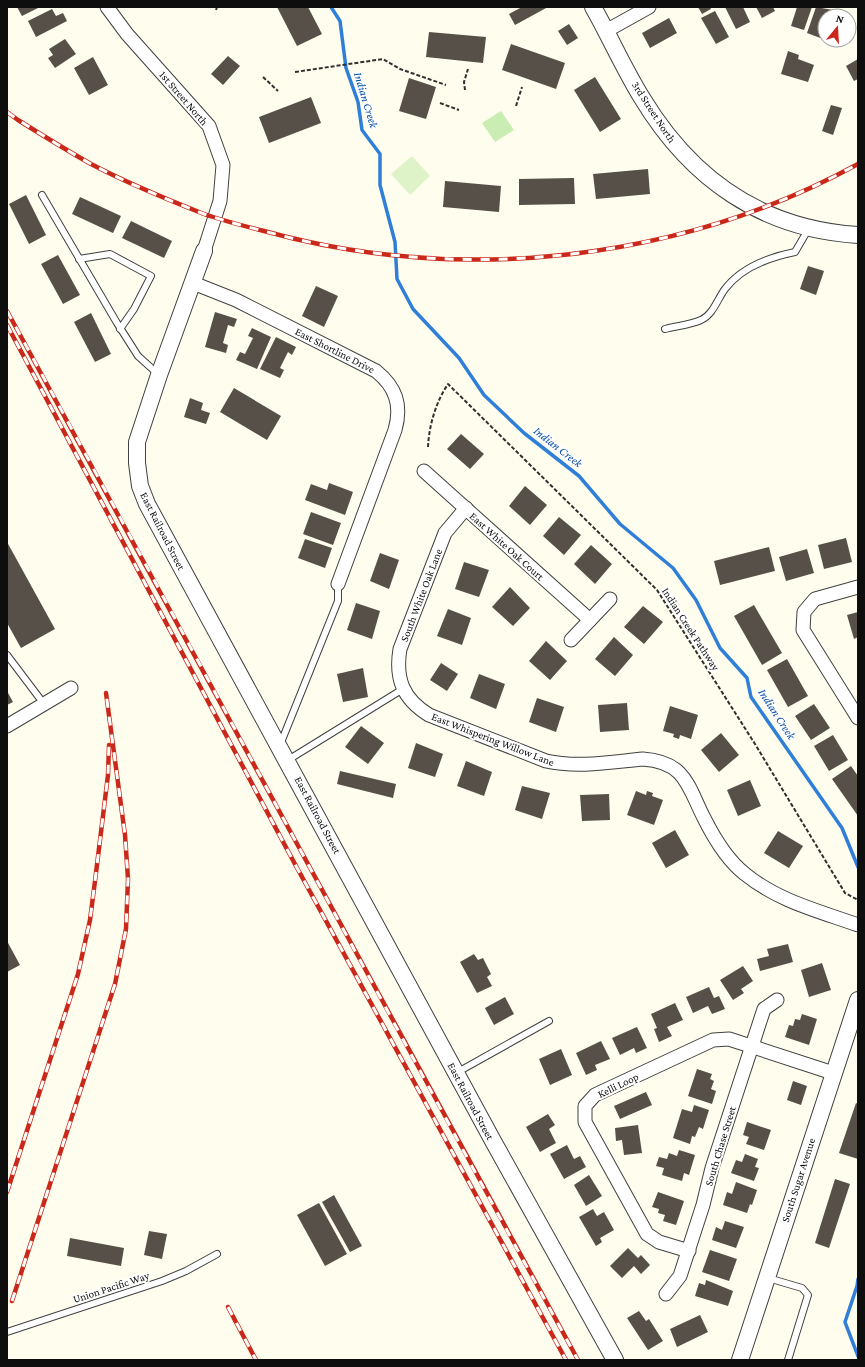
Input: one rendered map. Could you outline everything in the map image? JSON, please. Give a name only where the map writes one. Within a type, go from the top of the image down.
[{"type":"street","name":"1st Street North","points":[[107,7],[127,34],[210,126],[223,165],[220,201],[204,251]]},
{"type":"street","name":"3rd Street North","points":[[593,7],[641,97],[674,145],[692,164],[714,182],[738,198],[788,222],[832,233],[858,235]]},
{"type":"street","points":[[606,31],[649,7]]},
{"type":"street","name":"East Railroad Street","points":[[204,251],[159,375],[137,442],[137,464],[140,486],[147,504],[288,760],[456,1073],[615,1360]]},
{"type":"street","name":"East Shortline Drive","points":[[193,283],[236,300],[376,371],[387,379],[395,391],[399,407],[396,430],[338,584]]},
{"type":"street","name":"East White Oak Court","points":[[424,471],[590,620]]},
{"type":"street","name":"South White Oak Lane","points":[[403,689],[399,677],[398,663],[400,649],[445,532],[466,508]]},
{"type":"street","points":[[858,587],[815,599],[804,612],[803,630],[858,718]]},
{"type":"street","points":[[572,640],[610,599]]},
{"type":"street","points":[[7,726],[70,688]]},
{"type":"street","name":"East Whispering Willow Lane","points":[[403,689],[418,709],[429,716],[546,761],[579,765],[643,759],[653,760],[676,770],[688,782],[716,841],[744,874],[774,894],[858,925]]},
{"type":"street","name":"South Chase Street","points":[[666,1294],[680,1276],[689,1251],[712,1168],[764,1009],[777,1000]]},
{"type":"street","name":"South Sugar Avenue","points":[[740,1360],[858,1000]]},
{"type":"street","name":"Kelli Loop","points":[[689,1251],[659,1242],[647,1234],[585,1122],[585,1106],[596,1095],[713,1040],[729,1039],[833,1073]]},
{"type":"lane","points":[[42,195],[120,329],[138,356],[159,375]]},
{"type":"lane","points":[[665,329],[702,320],[714,307],[734,278],[746,270],[779,255],[795,252],[809,228]]},
{"type":"lane","points":[[79,259],[110,254],[151,276],[134,309],[120,329]]},
{"type":"lane","points":[[279,746],[338,601],[338,584]]},
{"type":"lane","points":[[7,655],[44,704]]},
{"type":"lane","points":[[288,760],[403,689]]},
{"type":"lane","points":[[456,1073],[549,1022]]},
{"type":"lane","name":"Union Pacific Way","points":[[7,1332],[162,1281],[186,1271],[217,1254]]},
{"type":"lane","points":[[767,1277],[802,1288],[808,1295],[788,1360]]},
{"type":"path","points":[[296,72],[338,67],[383,59],[400,69],[446,84]]},
{"type":"path","points":[[465,90],[464,82],[468,69]]},
{"type":"path","points":[[263,77],[278,91]]},
{"type":"path","points":[[516,106],[522,87]]},
{"type":"path","points":[[440,103],[459,110]]},
{"type":"path","name":"Indian Creek Pathway","points":[[428,447],[428,433],[440,396],[448,384],[657,590],[755,744],[845,893],[858,900]]},
{"type":"green space","points":[[501,111],[514,130],[495,142],[482,123]]},
{"type":"green space","points":[[412,156],[430,176],[410,195],[391,174]]},
{"type":"building","points":[[17,7],[40,7],[22,16]]},
{"type":"building","points":[[277,7],[308,7],[322,34],[297,46]]},
{"type":"building","points":[[522,7],[548,7],[515,25],[509,14]]},
{"type":"building","points":[[698,7],[710,7],[711,9],[702,14]]},
{"type":"building","points":[[725,7],[743,7],[750,22],[736,29]]},
{"type":"building","points":[[756,7],[773,7],[775,11],[762,18]]},
{"type":"building","points":[[797,7],[812,7],[804,30],[791,26]]},
{"type":"building","points":[[816,7],[822,8],[817,8],[817,37],[807,33]]},
{"type":"building","points":[[52,9],[56,16],[63,13],[67,21],[36,37],[28,21]]},
{"type":"building","points":[[715,11],[729,37],[716,44],[701,18]]},
{"type":"building","points":[[669,18],[677,33],[650,48],[642,33]]},
{"type":"building","points":[[569,24],[578,38],[567,45],[558,31]]},
{"type":"building","points":[[429,32],[486,37],[483,63],[426,57]]},
{"type":"building","points":[[65,39],[76,54],[55,68],[48,58],[53,55],[49,49]]},
{"type":"building","points":[[511,44],[565,63],[556,89],[502,70]]},
{"type":"building","points":[[788,51],[799,55],[798,59],[814,65],[808,82],[781,74]]},
{"type":"building","points":[[228,56],[240,66],[223,85],[211,74]]},
{"type":"building","points":[[93,57],[108,85],[89,95],[74,68]]},
{"type":"building","points":[[858,59],[858,79],[854,81],[846,66]]},
{"type":"building","points":[[595,77],[621,119],[600,132],[574,90]]},
{"type":"building","points":[[409,78],[436,87],[426,119],[399,111]]},
{"type":"building","points":[[311,97],[321,123],[269,143],[259,117]]},
{"type":"building","points":[[831,105],[842,108],[833,135],[822,131]]},
{"type":"building","points":[[648,169],[650,194],[596,199],[593,174]]},
{"type":"building","points":[[574,178],[575,204],[519,205],[519,179]]},
{"type":"building","points":[[445,181],[501,186],[499,212],[443,207]]},
{"type":"building","points":[[26,195],[46,235],[29,244],[9,204]]},
{"type":"building","points":[[80,197],[121,216],[113,233],[72,214]]},
{"type":"building","points":[[131,221],[172,241],[164,258],[122,238]]},
{"type":"building","points":[[58,255],[80,295],[63,304],[41,264]]},
{"type":"building","points":[[808,266],[824,271],[816,295],[800,289]]},
{"type":"building","points":[[316,286],[338,296],[324,327],[302,316]]},
{"type":"building","points":[[215,312],[237,319],[234,327],[228,325],[223,343],[228,345],[226,353],[205,347]]},
{"type":"building","points":[[91,313],[111,354],[95,362],[74,322]]},
{"type":"building","points":[[252,328],[271,337],[257,369],[236,360],[240,352],[245,354],[253,338],[248,336]]},
{"type":"building","points":[[276,337],[296,347],[292,355],[288,352],[280,368],[284,370],[280,378],[260,369]]},
{"type":"building","points":[[234,388],[281,416],[267,440],[220,412]]},
{"type":"building","points":[[190,398],[203,403],[201,410],[210,413],[206,424],[184,417]]},
{"type":"building","points":[[461,434],[484,454],[470,469],[447,449]]},
{"type":"building","points":[[329,483],[353,492],[345,515],[305,500],[311,484],[327,490]]},
{"type":"building","points":[[525,486],[547,505],[530,525],[509,506]]},
{"type":"building","points":[[311,512],[341,523],[333,545],[303,534]]},
{"type":"building","points":[[559,517],[581,535],[564,555],[543,536]]},
{"type":"building","points":[[846,538],[852,562],[824,569],[818,545]]},
{"type":"building","points":[[305,539],[332,548],[325,568],[298,558]]},
{"type":"building","points":[[7,542],[55,629],[21,648],[7,623]]},
{"type":"building","points":[[591,545],[612,564],[595,584],[574,564]]},
{"type":"building","points":[[769,547],[775,571],[720,585],[714,561]]},
{"type":"building","points":[[807,549],[814,573],[786,581],[779,557]]},
{"type":"building","points":[[380,553],[399,560],[389,589],[370,581]]},
{"type":"building","points":[[464,562],[489,570],[479,597],[455,589]]},
{"type":"building","points":[[510,587],[530,608],[513,626],[492,607]]},
{"type":"building","points":[[356,603],[380,611],[372,639],[347,630]]},
{"type":"building","points":[[754,605],[782,653],[762,665],[734,616]]},
{"type":"building","points":[[643,606],[663,622],[644,644],[624,627]]},
{"type":"building","points":[[448,609],[471,618],[462,645],[437,636]]},
{"type":"building","points":[[858,612],[858,637],[854,639],[847,615]]},
{"type":"building","points":[[614,637],[633,655],[615,676],[595,659]]},
{"type":"building","points":[[546,641],[567,661],[550,680],[529,661]]},
{"type":"building","points":[[787,659],[808,696],[788,707],[767,670]]},
{"type":"building","points":[[441,663],[458,674],[447,691],[430,680]]},
{"type":"building","points":[[363,668],[368,697],[343,702],[337,674]]},
{"type":"building","points":[[479,674],[505,684],[496,709],[470,698]]},
{"type":"building","points":[[7,691],[13,702],[7,705]]},
{"type":"building","points":[[537,698],[564,707],[556,732],[529,722]]},
{"type":"building","points":[[627,703],[629,730],[600,732],[598,705]]},
{"type":"building","points":[[814,704],[830,728],[811,740],[795,716]]},
{"type":"building","points":[[670,706],[698,715],[691,739],[680,735],[679,739],[673,737],[674,734],[663,731]]},
{"type":"building","points":[[361,726],[384,743],[368,764],[345,747]]},
{"type":"building","points":[[721,733],[739,755],[719,772],[701,750]]},
{"type":"building","points":[[833,735],[848,760],[829,771],[814,746]]},
{"type":"building","points":[[416,743],[443,754],[435,777],[408,768]]},
{"type":"building","points":[[466,761],[492,772],[484,796],[457,786]]},
{"type":"building","points":[[851,766],[858,776],[858,816],[832,779]]},
{"type":"building","points":[[340,771],[396,784],[393,798],[337,784]]},
{"type":"building","points":[[750,780],[761,806],[738,816],[727,790]]},
{"type":"building","points":[[522,786],[550,793],[542,819],[515,810]]},
{"type":"building","points":[[636,791],[646,795],[647,791],[653,793],[652,796],[663,800],[654,825],[627,815]]},
{"type":"building","points":[[609,794],[610,820],[582,821],[580,795]]},
{"type":"building","points":[[675,830],[689,855],[666,868],[652,843]]},
{"type":"building","points":[[778,831],[803,846],[789,868],[764,853]]},
{"type":"building","points":[[7,941],[20,965],[7,972]]},
{"type":"building","points":[[788,944],[793,962],[760,971],[757,959],[769,956],[767,949]]},
{"type":"building","points":[[474,954],[478,960],[483,958],[491,974],[487,977],[492,986],[477,993],[460,962]]},
{"type":"building","points":[[822,963],[831,990],[809,997],[801,970]]},
{"type":"building","points":[[743,966],[753,981],[741,989],[744,993],[733,1000],[720,980]]},
{"type":"building","points":[[709,987],[714,998],[719,996],[725,1009],[712,1014],[708,1006],[693,1013],[686,997]]},
{"type":"building","points":[[505,997],[514,1014],[494,1025],[485,1008]]},
{"type":"building","points":[[675,1003],[683,1020],[667,1027],[672,1036],[659,1042],[654,1029],[657,1028],[651,1014]]},
{"type":"building","points":[[802,1014],[817,1019],[809,1045],[785,1037],[789,1025],[793,1026],[795,1019],[800,1020]]},
{"type":"building","points":[[637,1027],[647,1048],[636,1053],[634,1048],[620,1055],[612,1038]]},
{"type":"building","points":[[601,1041],[610,1059],[595,1065],[597,1070],[586,1075],[576,1053]]},
{"type":"building","points":[[561,1049],[572,1075],[550,1085],[539,1059]]},
{"type":"building","points":[[697,1069],[712,1074],[710,1079],[714,1081],[711,1089],[716,1091],[712,1104],[688,1096]]},
{"type":"building","points":[[793,1081],[807,1086],[801,1105],[787,1100]]},
{"type":"building","points":[[646,1092],[652,1105],[620,1119],[614,1106]]},
{"type":"building","points":[[856,1103],[858,1104],[858,1159],[839,1153]]},
{"type":"building","points":[[694,1105],[709,1110],[703,1129],[699,1127],[695,1137],[692,1136],[690,1144],[673,1138],[682,1109],[692,1112]]},
{"type":"building","points":[[548,1114],[555,1125],[549,1129],[556,1143],[540,1152],[526,1127]]},
{"type":"building","points":[[747,1122],[771,1130],[764,1150],[746,1144],[749,1137],[743,1135]]},
{"type":"building","points":[[638,1125],[642,1153],[624,1155],[622,1140],[616,1141],[615,1128]]},
{"type":"building","points":[[567,1145],[574,1159],[580,1156],[586,1167],[564,1179],[550,1154]]},
{"type":"building","points":[[679,1150],[695,1155],[689,1175],[684,1173],[682,1181],[662,1175],[664,1168],[656,1166],[659,1157],[667,1159],[669,1153],[677,1156]]},
{"type":"building","points":[[745,1154],[758,1159],[755,1167],[759,1168],[754,1181],[731,1173],[736,1160],[742,1162]]},
{"type":"building","points":[[589,1175],[602,1196],[586,1206],[574,1185]]},
{"type":"building","points":[[835,1179],[850,1184],[829,1248],[815,1243]]},
{"type":"building","points":[[736,1182],[757,1190],[752,1205],[750,1204],[747,1213],[723,1205],[727,1192],[732,1194]]},
{"type":"building","points":[[658,1192],[684,1201],[676,1225],[663,1221],[665,1215],[658,1213],[659,1209],[652,1207]]},
{"type":"building","points":[[334,1195],[362,1246],[350,1252],[322,1202]]},
{"type":"building","points":[[319,1203],[347,1254],[325,1266],[297,1215]]},
{"type":"building","points":[[593,1209],[597,1216],[604,1212],[614,1230],[600,1238],[602,1242],[596,1246],[579,1217]]},
{"type":"building","points":[[725,1221],[744,1227],[736,1248],[712,1240],[716,1227],[722,1230]]},
{"type":"building","points":[[149,1231],[167,1234],[162,1259],[144,1255]]},
{"type":"building","points":[[70,1238],[124,1248],[121,1266],[67,1256]]},
{"type":"building","points":[[628,1248],[638,1258],[641,1255],[650,1265],[641,1274],[634,1266],[622,1278],[610,1266]]},
{"type":"building","points":[[710,1250],[737,1259],[729,1281],[702,1272]]},
{"type":"building","points":[[706,1280],[733,1291],[728,1306],[695,1296],[699,1283],[705,1285]]},
{"type":"building","points":[[639,1311],[646,1321],[649,1319],[663,1341],[648,1350],[627,1318]]},
{"type":"building","points":[[700,1315],[708,1332],[677,1347],[670,1329]]},
{"type":"waterway","name":"Indian Creek","points":[[331,7],[340,21],[346,68],[358,102],[362,130],[380,154],[380,185],[395,242],[397,279],[413,309],[459,358],[484,395],[524,433],[579,476],[620,524],[673,568],[696,600],[720,648],[747,678],[751,697],[842,828],[858,867]]},
{"type":"waterway","name":"Indian Creek","points":[[858,1279],[845,1322],[858,1356]]},
{"type":"railway","points":[[7,112],[63,148],[118,178],[204,214],[264,231],[338,248],[414,257],[491,259],[567,254],[643,243],[717,223],[789,197],[858,164]]},
{"type":"railway","points":[[7,311],[578,1360]]},
{"type":"railway","points":[[7,325],[296,866],[566,1360]]},
{"type":"railway","points":[[12,1301],[115,984],[126,929],[128,879],[125,835],[106,693]]},
{"type":"railway","points":[[7,1192],[78,974],[90,920],[108,775],[109,745]]},
{"type":"railway","points":[[228,1307],[256,1360]]}]
